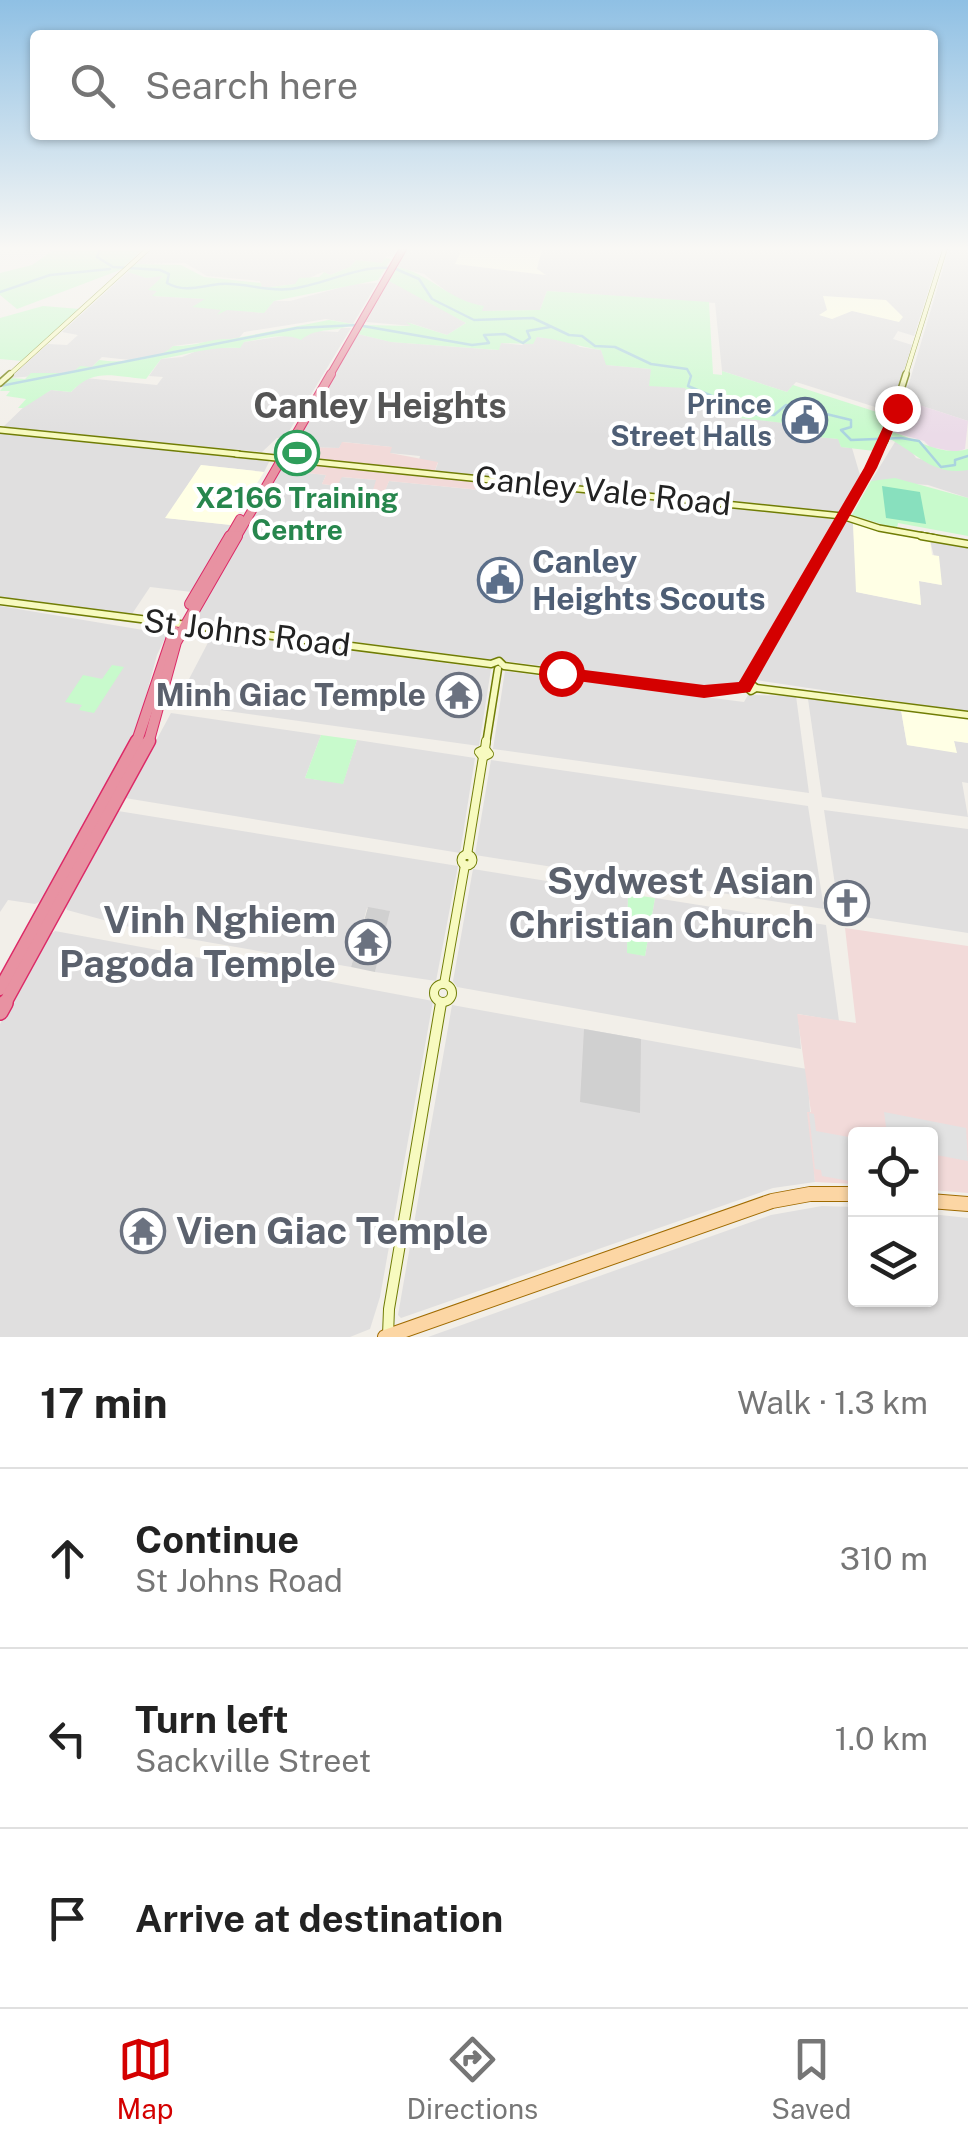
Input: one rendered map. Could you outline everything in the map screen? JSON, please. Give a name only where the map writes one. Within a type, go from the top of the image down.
[{"type":"highway","points":[[0,988],[135,747],[163,656],[366,311]]},
{"type":"highway","points":[[0,1012],[146,747],[181,624]]},
{"type":"main road","points":[[0,384],[80,311]]},
{"type":"main road","points":[[750,686],[885,440],[924,311]]},
{"type":"main road","points":[[0,430],[280,458]]},
{"type":"main road","name":"Canley Vale Road","points":[[280,458],[842,516],[879,528],[968,544]]},
{"type":"main road","name":"St Johns Road","points":[[0,601],[704,692],[750,686],[968,716]]},
{"type":"main road","points":[[499,667],[444,984],[452,995],[441,1003],[387,1336],[772,1201],[810,1194],[848,1194]]},
{"type":"main road","points":[[938,1201],[968,1204]]},
{"type":"shaded area","points":[[85,311],[360,311],[353,324],[326,319],[244,332],[239,338],[173,346],[166,354],[130,360],[102,357],[92,367],[73,373],[10,378],[48,344],[67,345],[78,335],[62,332]]},
{"type":"shaded area","points":[[372,311],[447,311],[466,323],[447,335],[410,323],[413,326],[366,322]]},
{"type":"shaded area","points":[[716,311],[922,311],[914,336],[898,331],[893,339],[912,345],[891,412],[796,382],[787,392],[722,371]]},
{"type":"shaded area","points":[[825,311],[851,311],[832,319],[819,315]]},
{"type":"shaded area","points":[[854,311],[897,311],[903,317],[899,322]]},
{"type":"shaded area","points":[[930,311],[968,311],[968,421],[904,400]]},
{"type":"shaded area","points":[[351,328],[285,438],[277,438],[262,452],[3,427],[31,400],[51,390],[71,392],[85,378],[157,385],[163,377],[149,376],[161,359],[182,357],[204,348],[239,348],[244,342],[318,331],[338,332]]},
{"type":"shaded area","points":[[358,334],[392,342],[498,350],[501,343],[522,345],[537,337],[567,340],[580,347],[601,350],[607,365],[651,369],[651,376],[685,388],[703,402],[737,405],[739,418],[787,423],[795,427],[798,435],[839,439],[841,447],[852,448],[860,475],[839,512],[435,471],[438,463],[419,460],[420,456],[389,453],[391,447],[343,442],[339,448],[293,447]]},
{"type":"shaded area","points":[[904,400],[968,421],[965,449],[956,452],[930,447],[924,441],[893,432]]},
{"type":"shaded area","points":[[0,432],[269,462],[264,472],[201,465],[166,518],[231,525],[192,592],[150,587],[132,614],[0,597]]},
{"type":"shaded area","points":[[342,442],[392,447],[390,453],[438,462],[434,473],[483,479],[480,490],[389,481],[385,491],[373,490],[376,480],[342,477],[337,486],[322,484],[326,475],[280,470],[293,447],[339,448]]},
{"type":"shaded area","points":[[895,442],[908,446],[916,458],[968,470],[968,498],[928,485],[871,481]]},
{"type":"shaded area","points":[[201,465],[264,472],[231,525],[165,518]]},
{"type":"shaded area","points":[[280,470],[326,475],[322,484],[336,486],[341,477],[377,480],[385,490],[389,481],[479,490],[483,481],[834,519],[739,683],[726,689],[197,622],[194,618]]},
{"type":"shaded area","points":[[846,522],[853,523],[857,592],[921,605],[919,581],[941,585],[930,540],[968,547],[968,712],[756,680]]},
{"type":"shaded area","points":[[853,523],[930,540],[932,555],[939,556],[942,585],[919,581],[921,605],[856,592]]},
{"type":"shaded area","points":[[0,606],[167,634],[157,655],[137,729],[43,900],[35,904],[8,900],[0,912]]},
{"type":"shaded area","points":[[213,633],[491,669],[479,746],[176,704]]},
{"type":"shaded area","points":[[505,671],[744,702],[748,695],[796,696],[809,793],[493,749]]},
{"type":"shaded area","points":[[808,699],[901,710],[907,745],[956,752],[954,741],[968,743],[968,783],[962,782],[968,817],[822,797]]},
{"type":"shaded area","points":[[901,710],[968,719],[968,743],[954,741],[957,753],[907,745]]},
{"type":"shaded area","points":[[171,713],[321,735],[305,778],[343,783],[357,740],[475,758],[460,853],[125,798]]},
{"type":"shaded area","points":[[491,760],[808,806],[824,909],[475,855]]},
{"type":"shaded area","points":[[824,810],[968,829],[968,933],[851,915],[847,887],[835,885]]},
{"type":"shaded area","points":[[118,811],[458,866],[436,981],[375,972],[389,911],[367,908],[351,967],[144,931],[67,910],[65,904]]},
{"type":"shaded area","points":[[473,869],[628,894],[627,952],[645,956],[655,898],[826,925],[839,1021],[798,1014],[801,1049],[457,987],[453,981]]},
{"type":"shaded area","name":"Vinh Nghiem Pagoda Temple","points":[[368,907],[390,911],[375,972],[351,967]]},
{"type":"shaded area","points":[[845,928],[968,946],[968,1193],[938,1191],[938,1127],[848,1127],[848,1184],[815,1182],[807,1112],[811,1112],[797,1014],[856,1023]]},
{"type":"shaded area","points":[[55,931],[433,1001],[380,1297],[370,1329],[350,1337],[0,1337],[0,1024],[48,936]]},
{"type":"shaded area","points":[[452,1005],[807,1069],[815,1182],[773,1188],[401,1318],[398,1315]]},
{"type":"shaded area","points":[[584,1029],[641,1039],[640,1113],[580,1102]]},
{"type":"shaded area","points":[[884,1112],[966,1128],[968,1161],[938,1155],[938,1127],[886,1127]]},
{"type":"shaded area","points":[[809,1113],[814,1114],[816,1131],[848,1137],[848,1181],[822,1176],[821,1170],[815,1169]]},
{"type":"shaded area","points":[[822,1206],[848,1207],[848,1307],[938,1307],[938,1215],[968,1218],[968,1337],[428,1337],[771,1215]]},
{"type":"green space","points":[[24,311],[77,311],[22,361],[0,359],[0,318]]},
{"type":"green space","points":[[445,311],[710,311],[713,374],[722,375],[722,371],[787,392],[793,385],[889,416],[874,451],[841,447],[838,439],[797,435],[792,424],[739,418],[737,405],[696,404],[685,388],[649,386],[651,369],[606,365],[601,350],[537,337],[533,344],[501,343],[499,350],[391,342],[358,334],[363,325],[411,326],[406,322],[447,335],[466,323]]},
{"type":"green space","points":[[329,320],[353,324],[301,340],[273,337],[244,342],[240,348],[209,349],[161,359],[146,379],[97,376],[71,392],[51,390],[23,408],[18,408],[26,399],[6,396],[10,391],[0,391],[10,378],[25,379],[31,373],[72,373],[80,366],[92,367],[99,360],[138,360],[173,346]]},
{"type":"green space","points":[[893,432],[939,449],[968,449],[968,470],[935,467],[890,439]]},
{"type":"green space","points":[[895,478],[968,498],[968,536],[898,523],[897,528],[891,527],[852,515],[871,481]]},
{"type":"green space","points":[[882,486],[920,492],[926,524],[886,518]]},
{"type":"green space","points":[[112,665],[124,667],[94,713],[79,710],[82,705],[65,702],[83,675],[102,679]]},
{"type":"green space","points":[[321,735],[357,740],[343,784],[305,778]]},
{"type":"green space","points":[[628,894],[655,898],[645,956],[627,953]]},
{"type":"waterway","points":[[457,311],[474,320],[533,318],[569,335],[582,336],[595,346],[615,347],[651,364],[687,369],[691,376],[688,386],[724,401],[739,400],[744,414],[774,415],[786,405],[793,406],[851,420],[851,427],[841,430],[851,440],[919,441],[941,467],[955,465],[955,460],[968,456]]},
{"type":"waterway","points":[[0,386],[297,328],[357,325],[472,345],[489,343],[484,335],[505,334],[523,343],[530,338],[527,331],[550,327]]},
{"type":"place","name":"Prince Street Halls","points":[[805,420]]},
{"type":"place","name":"X2166 Training Centre","points":[[297,453]]},
{"type":"place","name":"Canley Heights Scouts","points":[[500,580]]},
{"type":"place","name":"Minh Giac Temple","points":[[459,695]]},
{"type":"place","name":"Sydwest Asian Christian Church","points":[[847,903]]},
{"type":"place","name":"Vinh Nghiem Pagoda Temple","points":[[368,942]]},
{"type":"place","name":"Vien Giac Temple","points":[[143,1231]]},
{"type":"district","name":"Canley Heights","points":[[380,406]]},
{"type":"route","points":[[561,673],[704,692],[744,688],[871,468],[897,408]]}]
